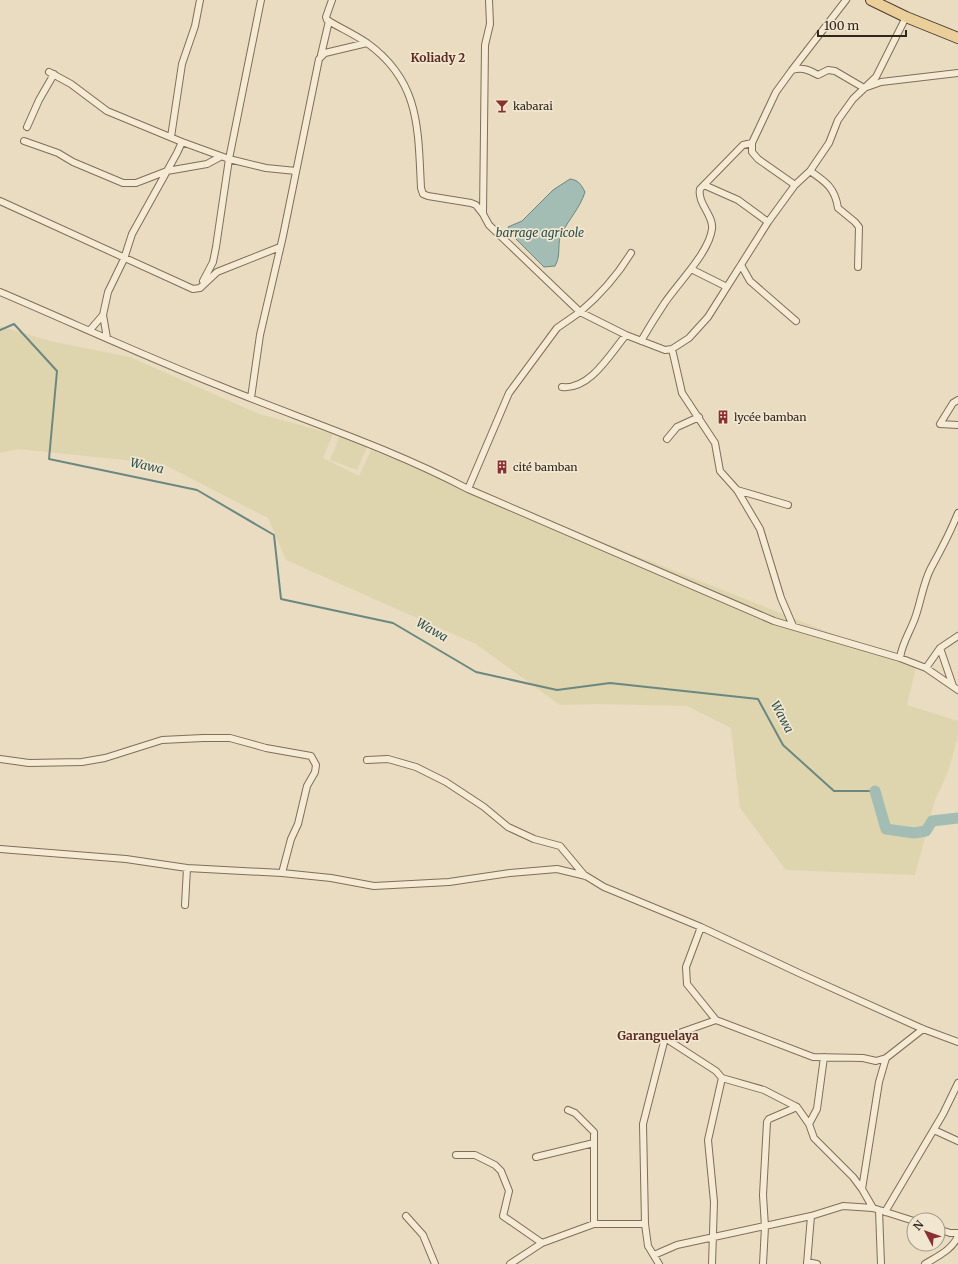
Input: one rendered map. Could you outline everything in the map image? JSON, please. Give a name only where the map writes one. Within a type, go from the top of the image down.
[{"type":"main road","points":[[871,0],[906,17],[958,38]]},
{"type":"street","points":[[171,136],[182,64],[195,26],[200,0]]},
{"type":"street","points":[[200,288],[213,262],[229,160],[261,0]]},
{"type":"street","points":[[332,0],[326,17],[329,21],[367,43],[394,68],[408,89],[417,129],[421,188],[423,194],[471,203],[476,206],[483,214],[489,225],[580,312],[626,335],[665,350],[672,349],[689,338],[708,317],[768,222],[796,185],[810,171],[829,143],[838,120],[853,99],[864,88],[878,79],[958,74]]},
{"type":"street","points":[[483,214],[486,45],[490,24],[489,0]]},
{"type":"street","points":[[796,185],[758,159],[752,152],[752,143],[776,92],[846,0]]},
{"type":"street","points":[[878,79],[906,17]]},
{"type":"street","points":[[251,398],[260,335],[319,59],[329,21]]},
{"type":"street","points":[[321,55],[367,43]]},
{"type":"street","points":[[792,70],[799,68],[807,69],[818,75],[828,70],[835,71],[864,88]]},
{"type":"street","points":[[27,127],[51,73],[71,84],[107,111],[171,136],[182,142],[229,160],[266,168],[296,171]]},
{"type":"street","points":[[24,142],[58,153],[74,162],[123,183],[136,183],[167,171],[208,164],[220,157]]},
{"type":"street","points":[[107,338],[103,314],[108,292],[124,259],[132,234],[182,142]]},
{"type":"street","points":[[641,341],[664,304],[710,239],[712,223],[699,193],[743,145],[752,143]]},
{"type":"street","points":[[810,171],[824,180],[836,195],[838,208],[855,222],[859,228],[858,267]]},
{"type":"street","points":[[704,186],[738,200],[768,222]]},
{"type":"street","points":[[0,201],[35,216],[124,259],[193,289],[200,288],[217,272],[280,247]]},
{"type":"street","points":[[468,489],[509,393],[557,328],[580,312],[599,296],[624,265],[631,253]]},
{"type":"street","points":[[741,265],[750,281],[796,321]]},
{"type":"street","points":[[690,269],[727,287]]},
{"type":"street","points":[[0,292],[251,398],[429,468],[468,489],[774,621],[900,658],[926,668],[955,688]]},
{"type":"street","points":[[90,330],[103,314]]},
{"type":"street","points":[[562,387],[575,386],[593,375],[626,335]]},
{"type":"street","points":[[672,349],[682,393],[715,443],[720,471],[737,490],[760,529],[781,598],[793,626]]},
{"type":"street","points":[[958,400],[953,403],[940,424],[958,425]]},
{"type":"street","points":[[667,439],[677,427],[699,417]]},
{"type":"street","points":[[737,490],[788,505]]},
{"type":"street","points":[[900,658],[902,646],[915,619],[931,569],[946,542],[958,514]]},
{"type":"street","points":[[926,668],[940,648],[958,636]]},
{"type":"street","points":[[940,648],[955,688]]},
{"type":"street","points":[[0,758],[29,763],[71,763],[105,758],[162,740],[203,738],[230,738],[266,748],[312,756],[316,765],[315,772],[307,786],[298,824],[291,839],[282,873]]},
{"type":"street","points":[[366,760],[388,759],[416,767],[446,782],[484,807],[508,827],[534,839],[560,846],[586,876],[604,887],[701,926],[923,1029],[958,1042]]},
{"type":"street","points":[[0,849],[126,859],[187,868],[282,873],[331,878],[374,886],[449,882],[510,873],[557,869],[586,876]]},
{"type":"street","points":[[185,905],[187,868]]},
{"type":"street","points":[[701,926],[686,967],[687,984],[716,1020],[813,1057],[824,1056],[863,1058],[876,1061],[886,1058],[923,1029]]},
{"type":"street","points":[[665,1038],[716,1020]]},
{"type":"street","points":[[665,1038],[716,1071],[722,1078],[764,1090],[798,1107],[809,1124],[814,1138],[852,1177],[873,1208]]},
{"type":"street","points":[[659,1264],[648,1246],[645,1224],[643,1124],[665,1038]]},
{"type":"street","points":[[809,1124],[817,1109],[824,1056]]},
{"type":"street","points":[[862,1190],[879,1082],[886,1058]]},
{"type":"street","points":[[712,1264],[714,1202],[708,1140],[722,1078]]},
{"type":"street","points":[[881,1264],[882,1211],[934,1130],[958,1083]]},
{"type":"street","points":[[764,1264],[765,1227],[763,1195],[767,1122],[772,1118],[798,1107]]},
{"type":"street","points":[[568,1110],[575,1113],[594,1132],[594,1224]]},
{"type":"street","points":[[934,1130],[958,1141]]},
{"type":"street","points":[[536,1157],[594,1143]]},
{"type":"street","points":[[456,1155],[475,1155],[495,1165],[501,1171],[509,1191],[503,1216],[542,1243]]},
{"type":"street","points":[[654,1255],[677,1245],[713,1236],[765,1227],[811,1216],[843,1206],[873,1208],[906,1218]]},
{"type":"street","points":[[406,1216],[423,1235],[436,1264]]},
{"type":"street","points":[[811,1216],[807,1263],[817,1264]]},
{"type":"street","points":[[510,1264],[542,1243],[594,1224],[645,1224]]},
{"type":"street","points":[[946,1232],[950,1233],[958,1232]]},
{"type":"street","points":[[925,1264],[955,1244],[958,1236]]},
{"type":"shaded area","points":[[0,326],[50,341],[130,357],[259,414],[333,434],[323,458],[359,476],[371,450],[916,667],[907,705],[958,721],[958,736],[948,772],[935,800],[915,875],[786,870],[740,808],[731,728],[687,706],[599,704],[560,705],[476,644],[286,560],[268,518],[163,464],[18,449],[0,453]]},
{"type":"shaded area","points":[[340,435],[367,447],[357,470],[330,460]]},
{"type":"water","name":"barrage agricole","points":[[570,179],[579,183],[585,192],[560,237],[558,257],[555,266],[544,267],[514,237],[508,227],[522,221],[553,190]]},
{"type":"waterway","name":"Wawa","points":[[0,330],[14,324],[57,371],[49,459],[197,490],[274,535],[281,599],[393,623],[476,672],[557,690],[610,683],[758,699],[783,745],[834,791],[875,791]]},
{"type":"waterway","name":"Wawa","points":[[875,791],[886,829],[914,833],[926,831],[932,821],[958,818]]},
{"type":"place","name":"kabarai","points":[[502,106]]},
{"type":"place","name":"lycée bamban","points":[[723,417]]},
{"type":"place","name":"cité bamban","points":[[502,467]]},
{"type":"district","name":"Koliady 2","points":[[438,58]]},
{"type":"district","name":"Garanguelaya","points":[[658,1036]]}]
